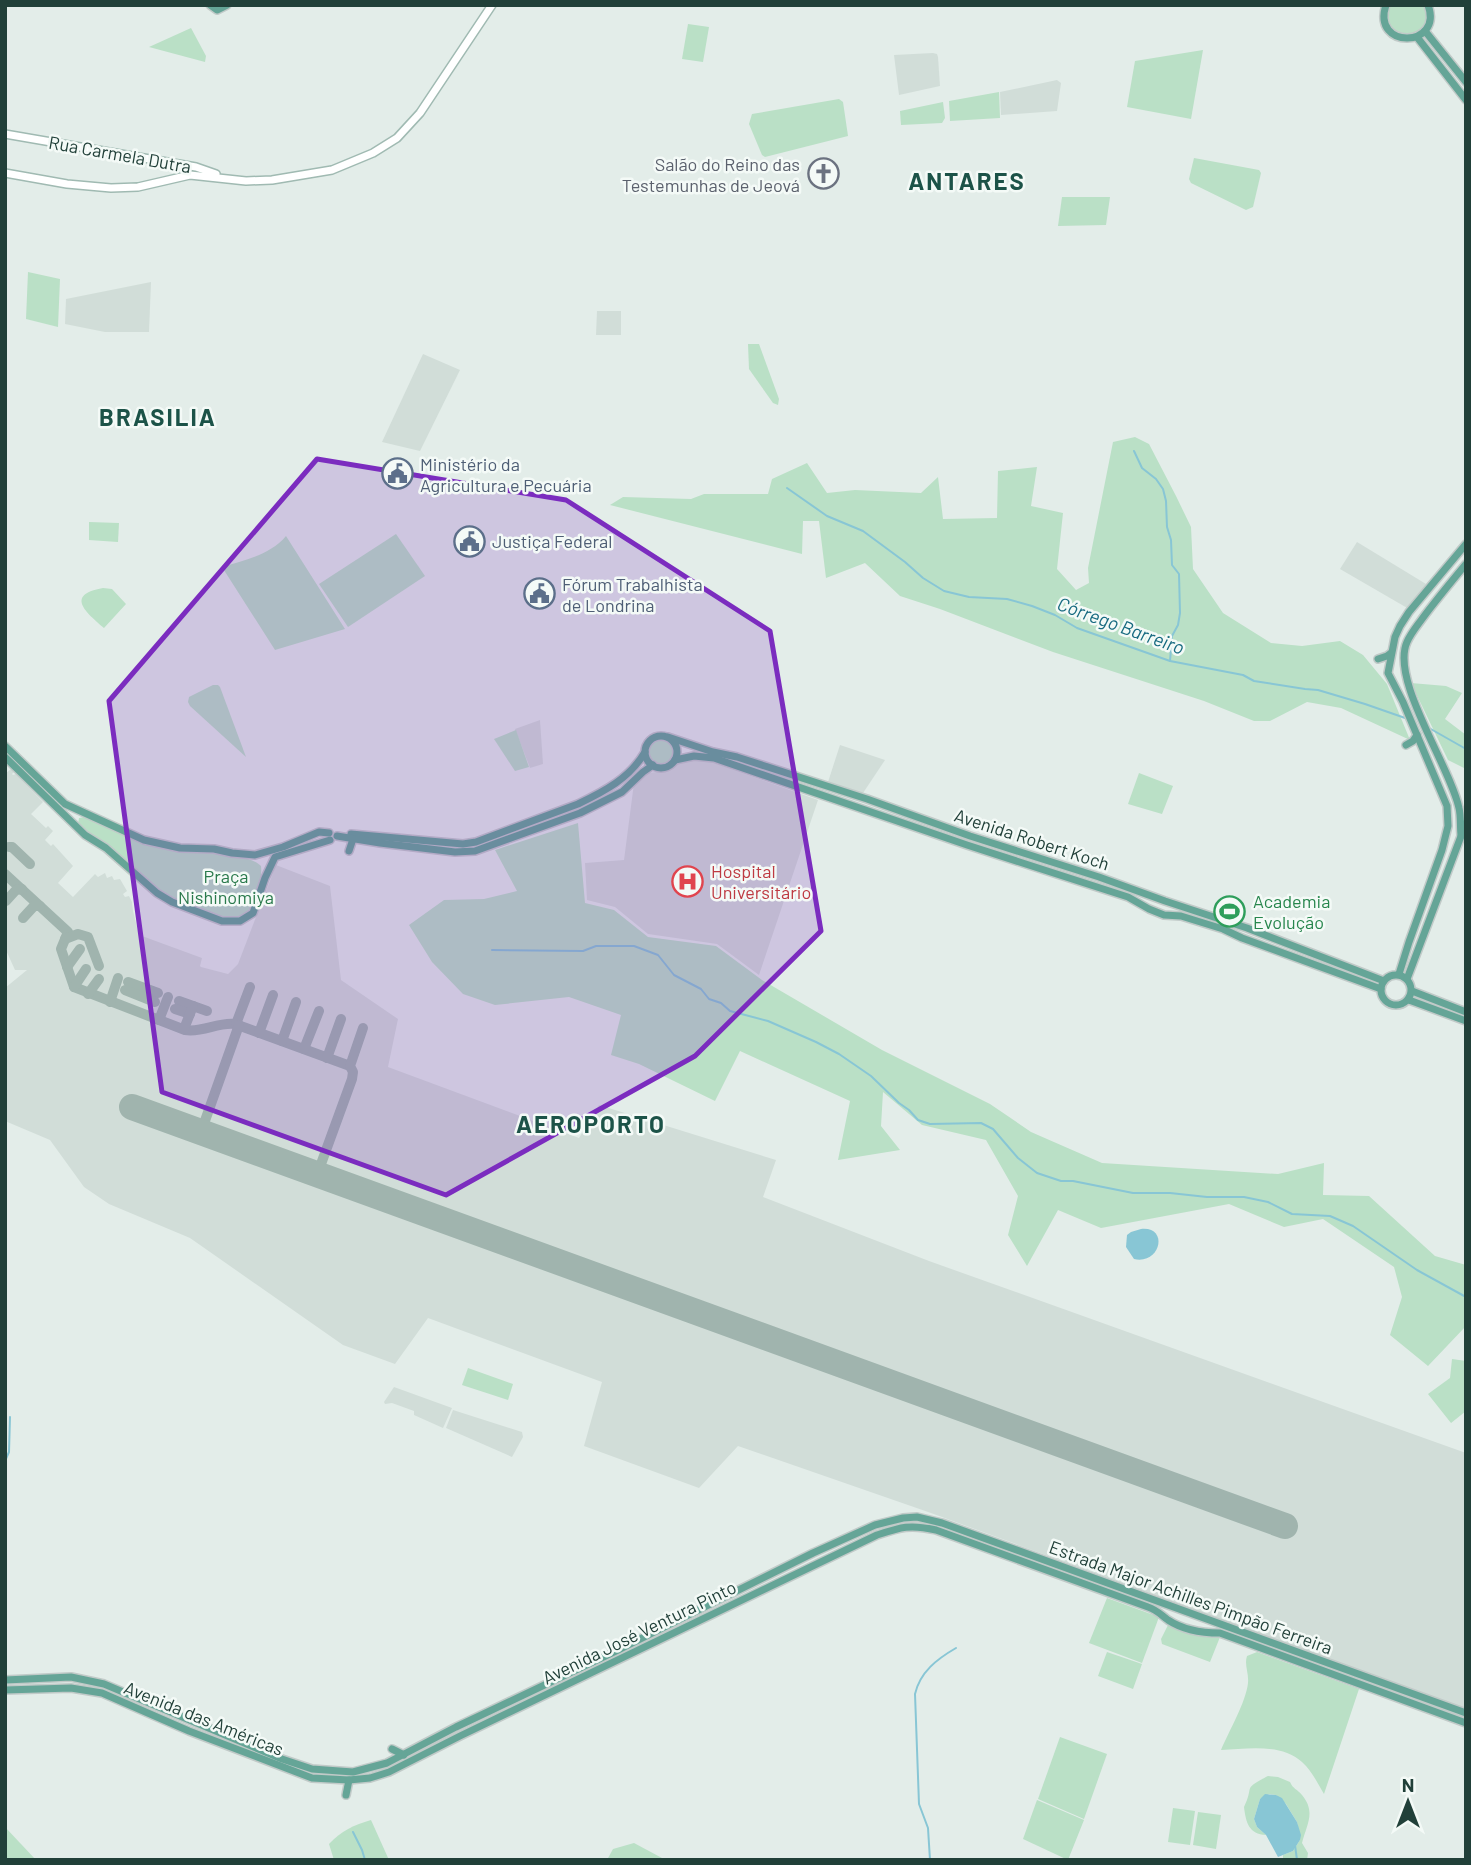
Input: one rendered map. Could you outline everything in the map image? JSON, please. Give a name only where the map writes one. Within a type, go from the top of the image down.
[{"type":"main road","points":[[210,5],[218,10],[227,5]]},
{"type":"main road","points":[[5,173],[67,184],[111,188],[138,187],[190,175],[246,181],[305,176],[332,170],[373,153],[397,138],[420,113],[492,5]]},
{"type":"main road","points":[[1386,5],[1384,19],[1389,31],[1402,38],[1417,37],[1425,31],[1431,19],[1428,5]]},
{"type":"main road","points":[[1425,31],[1466,82]]},
{"type":"main road","points":[[1417,37],[1466,100]]},
{"type":"main road","name":"Rua Carmela Dutra","points":[[5,134],[196,167],[233,179]]},
{"type":"main road","points":[[160,182],[169,174],[170,167],[167,163]]},
{"type":"main road","points":[[190,175],[196,167]]},
{"type":"main road","points":[[1399,974],[1448,826],[1447,806],[1388,673],[1391,653],[1403,621],[1466,544]]},
{"type":"main road","points":[[1461,835],[1460,809],[1405,675],[1404,657],[1409,637],[1466,564]]},
{"type":"main road","points":[[1378,659],[1391,653]]},
{"type":"main road","points":[[1406,745],[1417,735]]},
{"type":"main road","points":[[5,746],[68,806],[144,840],[171,847],[255,855],[285,850],[333,835],[463,845],[476,842],[579,804],[619,783],[638,764],[648,743],[659,736],[673,740],[677,750],[675,760],[663,768],[649,762],[645,752]]},
{"type":"main road","name":"Avenida Robert Koch","points":[[668,737],[867,799],[970,836],[1099,877],[1247,928],[1384,981]]},
{"type":"main road","name":"Avenida Robert Koch","points":[[675,760],[702,756],[732,765],[1128,897],[1164,915],[1181,916],[1223,929],[1381,989]]},
{"type":"main road","points":[[5,757],[85,835],[106,848],[157,893],[172,902],[222,921],[240,921],[253,913],[275,857],[285,850]]},
{"type":"main road","points":[[732,765],[734,757]]},
{"type":"main road","points":[[333,835],[455,852],[475,850],[580,813],[622,792],[653,765]]},
{"type":"main road","points":[[1449,779],[1450,773],[1456,769]]},
{"type":"main road","points":[[53,804],[64,810],[68,806]]},
{"type":"main road","points":[[73,823],[79,811]]},
{"type":"main road","points":[[1407,979],[1466,823]]},
{"type":"main road","points":[[389,838],[391,829]]},
{"type":"main road","points":[[349,851],[353,839]]},
{"type":"main road","points":[[255,855],[264,865],[265,878]]},
{"type":"main road","points":[[1164,915],[1165,901]]},
{"type":"main road","points":[[1417,920],[1422,916],[1426,918],[1424,930]]},
{"type":"main road","points":[[1399,974],[1410,982],[1410,996],[1401,1005],[1391,1004],[1383,998],[1381,989],[1390,975],[1399,974]]},
{"type":"main road","points":[[1410,996],[1466,1012]]},
{"type":"main road","points":[[1410,996],[1466,1021]]},
{"type":"main road","name":"Estrada Major Achilles Pimpão Ferreira","points":[[904,1522],[917,1517],[942,1523],[1466,1713]]},
{"type":"main road","name":"Avenida José Ventura Pinto","points":[[388,1767],[404,1755],[456,1727],[813,1553],[875,1525],[904,1522]]},
{"type":"main road","name":"Avenida José Ventura Pinto","points":[[388,1767],[460,1736],[904,1522]]},
{"type":"main road","name":"Estrada Major Achilles Pimpão Ferreira","points":[[904,1522],[936,1530],[1148,1607],[1174,1623],[1207,1633],[1220,1633],[1466,1723]]},
{"type":"main road","points":[[823,1549],[827,1559]]},
{"type":"main road","points":[[813,1553],[817,1563]]},
{"type":"main road","points":[[1166,1617],[1171,1612],[1185,1611]]},
{"type":"main road","points":[[1207,1633],[1208,1619]]},
{"type":"main road","points":[[1245,1643],[1248,1634]]},
{"type":"main road","name":"Avenida das Américas","points":[[5,1680],[71,1677],[104,1684],[218,1733],[312,1769],[353,1772],[388,1767]]},
{"type":"main road","points":[[1363,1686],[1369,1684],[1390,1690],[1397,1688]]},
{"type":"main road","name":"Avenida das Américas","points":[[5,1690],[71,1688],[102,1693],[189,1731],[312,1779],[370,1778],[388,1767]]},
{"type":"main road","points":[[392,1749],[404,1755]]},
{"type":"main road","points":[[346,1795],[349,1780]]},
{"type":"highlighted area","points":[[317,459],[566,500],[770,631],[821,931],[695,1056],[446,1195],[162,1092],[109,701]]},
{"type":"shaded area","points":[[933,53],[938,57],[940,86],[899,95],[894,55]]},
{"type":"shaded area","points":[[1057,80],[1061,83],[1057,111],[1001,115],[1000,92]]},
{"type":"shaded area","points":[[151,282],[149,332],[105,332],[65,324],[66,299]]},
{"type":"shaded area","points":[[597,311],[621,311],[621,335],[596,335]]},
{"type":"shaded area","points":[[423,354],[460,370],[420,451],[382,442]]},
{"type":"shaded area","points":[[1357,542],[1426,584],[1409,609],[1340,569]]},
{"type":"shaded area","points":[[540,720],[543,764],[530,768],[515,729]]},
{"type":"shaded area","points":[[840,745],[885,760],[863,793],[828,782]]},
{"type":"shaded area","name":"Hospital Universitário","points":[[703,759],[818,800],[759,975],[717,944],[648,934],[615,907],[587,900],[585,863],[624,860],[634,783],[648,773],[664,771],[683,761]]},
{"type":"shaded area","points":[[11,769],[14,772],[12,774],[16,774],[43,802],[31,814],[53,831],[45,840],[51,846],[53,844],[73,866],[58,883],[73,897],[95,874],[98,877],[105,873],[107,878],[112,876],[114,880],[120,879],[127,891],[123,894],[125,897],[129,896],[132,902],[138,931],[142,936],[202,958],[201,967],[228,974],[238,964],[276,865],[330,886],[341,980],[398,1019],[388,1067],[579,1138],[599,1105],[776,1160],[763,1197],[929,1261],[1466,1453],[1466,1709],[931,1513],[738,1446],[699,1488],[584,1446],[602,1382],[428,1318],[395,1364],[343,1345],[190,1238],[109,1204],[84,1187],[50,1140],[5,1121],[5,988],[27,970],[15,970],[5,948],[5,774]]},
{"type":"shaded area","points":[[394,1387],[452,1408],[443,1428],[414,1415],[414,1411],[392,1403],[385,1404]]},
{"type":"shaded area","points":[[453,1410],[522,1432],[523,1437],[512,1457],[446,1428]]},
{"type":"green space","points":[[1391,5],[1427,5],[1430,15],[1423,31],[1406,37],[1396,32],[1388,21]]},
{"type":"green space","points":[[688,24],[709,27],[703,62],[682,59]]},
{"type":"green space","points":[[191,28],[206,56],[205,62],[149,47]]},
{"type":"green space","points":[[1203,50],[1191,119],[1127,107],[1135,61]]},
{"type":"green space","points":[[999,92],[1000,118],[950,121],[949,101]]},
{"type":"green space","points":[[839,99],[843,102],[848,136],[765,157],[762,155],[749,124],[752,114]]},
{"type":"green space","points":[[943,102],[945,118],[942,123],[901,125],[900,111]]},
{"type":"green space","points":[[1194,158],[1259,170],[1261,173],[1253,207],[1246,210],[1191,183],[1189,179]]},
{"type":"green space","points":[[1062,197],[1110,197],[1106,225],[1058,226]]},
{"type":"green space","points":[[28,272],[60,279],[58,327],[26,319]]},
{"type":"green space","points":[[748,344],[759,344],[779,399],[778,405],[773,403],[749,369]]},
{"type":"green space","points":[[1135,437],[1149,444],[1176,496],[1191,527],[1193,569],[1223,613],[1271,643],[1302,646],[1340,641],[1363,655],[1387,684],[1410,740],[1341,708],[1307,702],[1270,721],[1254,721],[1204,701],[1053,652],[900,596],[865,563],[826,578],[819,521],[803,521],[802,554],[610,505],[623,497],[691,499],[704,494],[768,494],[772,479],[807,463],[827,493],[855,490],[921,493],[938,477],[943,519],[997,518],[998,471],[1037,467],[1031,506],[1063,513],[1057,569],[1076,590],[1089,583],[1088,568],[1113,442]]},
{"type":"green space","points":[[89,522],[119,523],[118,542],[89,540]]},
{"type":"green space","points":[[396,534],[425,576],[348,627],[319,584]]},
{"type":"green space","points":[[286,536],[345,629],[275,650],[222,567],[265,552]]},
{"type":"green space","points":[[103,588],[112,589],[126,604],[104,628],[82,605],[84,595]]},
{"type":"green space","points":[[1411,683],[1446,686],[1462,693],[1445,719],[1466,735],[1466,769],[1448,760]]},
{"type":"green space","points":[[213,685],[220,687],[246,757],[188,702],[189,697]]},
{"type":"green space","points":[[516,730],[529,767],[515,771],[494,739]]},
{"type":"green space","points":[[662,739],[671,743],[675,752],[671,761],[662,765],[653,761],[649,752],[653,743]]},
{"type":"green space","points":[[1139,773],[1173,786],[1162,814],[1128,804]]},
{"type":"green space","name":"Praça Nishinomiya","points":[[84,817],[152,846],[254,861],[261,866],[261,872],[250,910],[247,914],[229,919],[161,894],[111,848],[79,827],[79,818]]},
{"type":"green space","points":[[578,823],[585,903],[614,910],[648,937],[716,946],[762,980],[882,1050],[990,1104],[1031,1132],[1102,1163],[1278,1174],[1324,1163],[1323,1195],[1369,1196],[1435,1256],[1466,1265],[1466,1326],[1428,1366],[1390,1335],[1402,1297],[1394,1267],[1323,1219],[1284,1227],[1229,1204],[1101,1228],[1058,1210],[1027,1266],[1008,1235],[1018,1196],[986,1140],[922,1125],[883,1092],[881,1126],[900,1150],[838,1160],[850,1101],[740,1051],[715,1101],[639,1064],[611,1055],[621,1015],[569,997],[495,1005],[463,994],[432,962],[409,925],[444,900],[484,899],[517,891],[495,850]]},
{"type":"green space","points":[[1452,1359],[1466,1361],[1466,1411],[1451,1423],[1428,1394],[1450,1378]]},
{"type":"green space","points":[[468,1368],[513,1384],[508,1400],[462,1385]]},
{"type":"green space","points":[[1107,1598],[1159,1617],[1142,1663],[1089,1643]]},
{"type":"green space","points":[[1168,1625],[1205,1637],[1220,1637],[1210,1662],[1162,1644],[1161,1639]]},
{"type":"green space","points":[[1107,1652],[1142,1664],[1133,1689],[1098,1676]]},
{"type":"green space","points":[[1257,1652],[1359,1689],[1324,1794],[1309,1769],[1294,1756],[1263,1748],[1221,1750],[1247,1691],[1247,1656]]},
{"type":"green space","points":[[1060,1737],[1107,1754],[1084,1819],[1038,1799]]},
{"type":"green space","points":[[1268,1776],[1290,1782],[1309,1807],[1302,1843],[1308,1853],[1307,1860],[1283,1858],[1283,1855],[1293,1851],[1300,1840],[1297,1822],[1286,1804],[1276,1795],[1269,1794],[1260,1799],[1254,1819],[1257,1827],[1266,1835],[1252,1830],[1247,1823],[1244,1807],[1250,1788]]},
{"type":"green space","points":[[1037,1800],[1084,1820],[1068,1860],[1023,1839]]},
{"type":"green space","points":[[1173,1808],[1195,1811],[1190,1845],[1168,1842]]},
{"type":"green space","points":[[1198,1812],[1221,1815],[1216,1849],[1193,1845]]},
{"type":"green space","points":[[371,1820],[389,1860],[334,1860],[329,1844],[348,1829]]},
{"type":"green space","points":[[5,1827],[36,1860],[5,1860]]},
{"type":"green space","points":[[634,1843],[663,1860],[607,1860],[613,1849]]},
{"type":"water","points":[[1141,1229],[1156,1233],[1158,1245],[1150,1256],[1134,1259],[1126,1247],[1127,1235]]},
{"type":"water","points":[[1265,1794],[1282,1798],[1297,1822],[1301,1835],[1293,1851],[1278,1857],[1254,1819],[1260,1799]]},
{"type":"waterway","points":[[1134,451],[1142,468],[1156,479],[1163,489],[1172,565],[1179,574],[1180,613],[1172,636],[1170,661]]},
{"type":"waterway","name":"Córrego Barreiro","points":[[787,488],[827,516],[863,531],[944,591],[969,597],[1007,599],[1032,606],[1077,628],[1170,661],[1243,675],[1254,681],[1318,690],[1408,719]]},
{"type":"waterway","name":"Córrego Barreiro","points":[[1429,728],[1466,749]]},
{"type":"waterway","points":[[492,950],[583,951],[596,946],[634,946],[658,955],[674,975],[701,989],[709,999],[721,1003],[730,1011],[768,1021],[839,1054],[871,1076],[918,1120],[930,1124],[981,1123],[993,1129],[1018,1158],[1037,1173],[1061,1181],[1133,1193],[1244,1197],[1268,1202],[1292,1214],[1330,1216],[1353,1226],[1417,1270],[1466,1297]]},
{"type":"waterway","points":[[5,1461],[9,1452],[10,1417]]},
{"type":"waterway","points":[[930,1860],[928,1828],[919,1804],[915,1694],[917,1686],[930,1667],[956,1648]]},
{"type":"waterway","points":[[353,1832],[365,1860]]},
{"type":"waterway","points":[[1295,1845],[1297,1860]]},
{"type":"taxiway","points":[[9,847],[30,864]]},
{"type":"taxiway","points":[[5,874],[68,932],[61,949],[74,987],[185,1030],[235,1024],[350,1066]]},
{"type":"taxiway","points":[[6,901],[16,890],[22,889]]},
{"type":"taxiway","points":[[23,918],[34,906],[40,906]]},
{"type":"taxiway","points":[[65,939],[78,934],[88,937],[99,966]]},
{"type":"taxiway","points":[[67,967],[80,949]]},
{"type":"taxiway","points":[[74,987],[86,969]]},
{"type":"taxiway","points":[[110,1002],[118,978]]},
{"type":"taxiway","points":[[88,994],[99,979]]},
{"type":"taxiway","points":[[128,982],[158,993]]},
{"type":"taxiway","points":[[236,1024],[250,987]]},
{"type":"taxiway","points":[[125,990],[155,1002]]},
{"type":"taxiway","points":[[259,1033],[273,995]]},
{"type":"taxiway","points":[[159,1020],[168,997]]},
{"type":"taxiway","points":[[179,1001],[207,1011]]},
{"type":"taxiway","points":[[282,1041],[296,1002]]},
{"type":"taxiway","points":[[184,1029],[193,1006]]},
{"type":"taxiway","points":[[175,1009],[190,1014]]},
{"type":"taxiway","points":[[304,1049],[319,1011]]},
{"type":"taxiway","points":[[327,1058],[341,1019]]},
{"type":"taxiway","points":[[201,1132],[239,1025]]},
{"type":"taxiway","points":[[317,1175],[352,1079],[350,1066],[363,1028]]},
{"type":"runway","points":[[132,1107],[1285,1526]]},
{"type":"place","name":"Salão do Reino das Testemunhas de Jeová","points":[[823,174]]},
{"type":"place","name":"Ministério da Agricultura e Pecuária","points":[[397,474]]},
{"type":"place","name":"Justiça Federal","points":[[469,541]]},
{"type":"place","name":"Fórum Trabalhista de Londrina","points":[[539,594]]},
{"type":"place","name":"Hospital Universitário","points":[[688,881]]},
{"type":"place","name":"Academia Evolução","points":[[1230,911]]},
{"type":"district","name":"ANTARES","points":[[967,180]]},
{"type":"district","name":"BRASILIA","points":[[158,416]]},
{"type":"district","name":"AEROPORTO","points":[[591,1123]]}]
